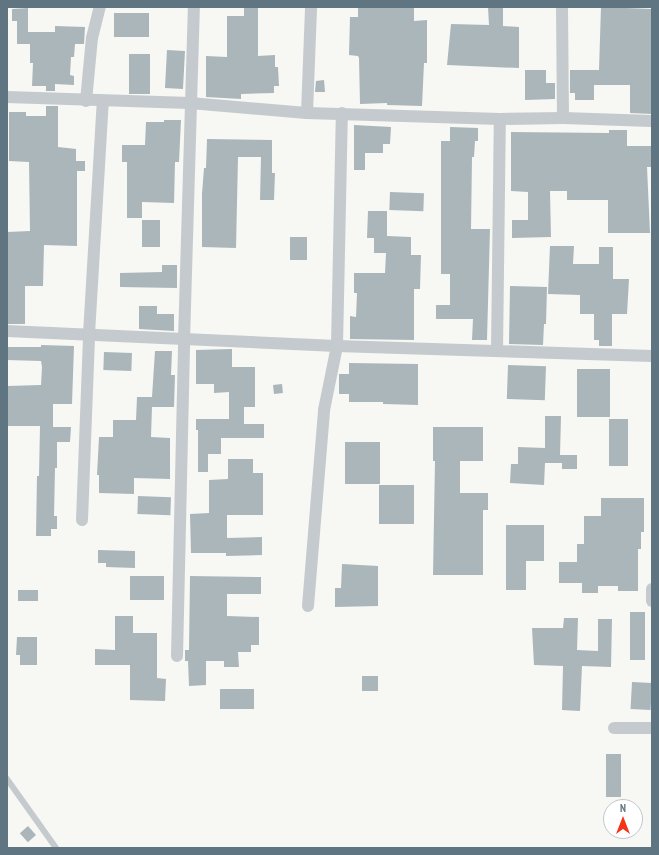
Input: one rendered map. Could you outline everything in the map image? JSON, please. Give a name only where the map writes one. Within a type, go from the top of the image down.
[{"type":"street","points":[[86,101],[92,38],[100,7]]},
{"type":"street","points":[[177,656],[190,103],[194,7]]},
{"type":"street","points":[[306,113],[311,7]]},
{"type":"street","points":[[562,7],[562,118]]},
{"type":"street","points":[[7,98],[190,103],[306,113],[500,119],[562,118],[652,121]]},
{"type":"street","points":[[82,520],[89,334],[103,100]]},
{"type":"street","points":[[308,606],[324,410],[337,346],[342,113]]},
{"type":"street","points":[[497,351],[500,119]]},
{"type":"street","points":[[7,331],[337,346],[652,356]]},
{"type":"street","points":[[652,589],[652,601]]},
{"type":"street","points":[[614,728],[652,728]]},
{"type":"lane","points":[[7,779],[56,848]]},
{"type":"building","points":[[244,7],[258,7],[258,56],[275,55],[275,67],[278,67],[279,86],[274,86],[274,93],[241,94],[241,99],[206,97],[206,56],[227,57],[227,16],[244,16]]},
{"type":"building","points":[[358,7],[414,7],[414,21],[427,20],[427,63],[424,63],[422,106],[387,105],[387,103],[360,104],[359,58],[358,56],[349,55],[350,17],[358,17]]},
{"type":"building","points":[[488,7],[503,7],[503,26],[519,27],[519,68],[447,65],[451,24],[489,25]]},
{"type":"building","points":[[601,7],[652,9],[652,114],[630,113],[630,85],[594,85],[594,100],[575,100],[575,93],[570,93],[570,70],[599,70]]},
{"type":"building","points":[[28,8],[28,32],[55,32],[55,26],[85,27],[84,44],[75,44],[74,57],[71,57],[70,75],[74,76],[74,85],[55,84],[55,91],[46,91],[46,86],[32,86],[33,63],[30,63],[30,44],[17,44],[17,21],[12,21],[12,9]]},
{"type":"building","points":[[114,13],[149,13],[149,37],[114,37]]},
{"type":"building","points":[[167,50],[185,51],[183,89],[165,88]]},
{"type":"building","points":[[129,54],[150,54],[150,94],[129,94]]},
{"type":"building","points":[[525,70],[546,70],[546,83],[555,83],[555,99],[525,100]]},
{"type":"building","points":[[324,80],[325,92],[315,92],[316,81]]},
{"type":"building","points":[[46,106],[58,106],[58,147],[76,149],[76,161],[85,161],[85,171],[77,171],[77,246],[44,245],[43,286],[25,286],[25,324],[7,324],[7,232],[30,231],[29,162],[9,161],[9,112],[26,112],[26,116],[46,116]]},
{"type":"building","points":[[164,120],[181,120],[179,162],[175,162],[174,203],[142,202],[142,218],[127,218],[127,162],[122,162],[122,145],[145,145],[146,122],[164,122]]},
{"type":"building","points":[[354,125],[391,127],[390,144],[383,144],[383,153],[365,153],[365,170],[354,170]]},
{"type":"building","points":[[450,127],[478,128],[478,141],[475,141],[474,157],[472,157],[471,229],[490,229],[487,340],[472,340],[473,319],[436,319],[436,305],[450,305],[450,274],[441,274],[441,141],[450,141]]},
{"type":"building","points":[[609,130],[627,130],[627,146],[651,146],[651,167],[647,167],[650,233],[608,233],[608,200],[567,200],[567,191],[550,191],[551,237],[512,238],[512,220],[528,220],[528,192],[511,191],[511,132],[609,133]]},
{"type":"building","points":[[207,139],[272,140],[272,173],[275,173],[274,200],[260,200],[261,157],[238,157],[236,248],[202,247],[202,194],[204,168],[206,168]]},
{"type":"building","points":[[390,192],[424,193],[423,211],[389,210]]},
{"type":"building","points":[[368,211],[387,211],[387,236],[411,237],[411,255],[421,255],[420,289],[414,289],[414,340],[350,339],[350,316],[356,317],[357,293],[354,293],[354,273],[385,273],[386,253],[374,253],[374,238],[367,238]]},
{"type":"building","points":[[142,220],[160,220],[160,247],[142,247]]},
{"type":"building","points":[[290,237],[307,237],[307,260],[290,260]]},
{"type":"building","points":[[550,246],[574,246],[573,264],[599,264],[599,247],[613,247],[613,279],[629,279],[627,314],[612,314],[612,346],[599,346],[599,340],[594,340],[594,314],[580,314],[580,295],[548,294]]},
{"type":"building","points":[[162,265],[177,265],[177,288],[120,287],[120,273],[162,272]]},
{"type":"building","points":[[510,286],[547,287],[546,324],[544,324],[543,345],[509,344]]},
{"type":"building","points":[[139,306],[157,306],[157,314],[174,314],[174,331],[139,329]]},
{"type":"building","points":[[41,345],[74,346],[72,404],[53,404],[53,427],[71,427],[70,442],[57,442],[54,516],[57,516],[57,529],[51,529],[51,536],[36,536],[40,426],[7,426],[7,386],[41,385],[42,367],[41,361],[7,360],[7,347],[41,347]]},
{"type":"building","points":[[232,349],[232,367],[255,367],[255,407],[244,407],[244,424],[264,424],[264,438],[221,438],[221,454],[208,454],[208,472],[198,472],[198,430],[196,430],[196,419],[229,419],[229,392],[214,393],[214,384],[196,384],[196,350]]},
{"type":"building","points":[[155,351],[172,351],[171,375],[175,375],[174,407],[152,407],[151,437],[170,438],[170,479],[134,478],[134,494],[99,493],[99,475],[97,475],[99,437],[113,437],[113,420],[136,420],[137,397],[152,397]]},
{"type":"building","points":[[104,352],[132,353],[131,371],[103,370]]},
{"type":"building","points":[[349,363],[418,364],[418,405],[383,404],[383,402],[349,402],[349,394],[339,394],[339,374],[349,374]]},
{"type":"building","points":[[508,365],[546,366],[545,400],[507,399]]},
{"type":"building","points":[[577,369],[610,369],[610,417],[577,417]]},
{"type":"building","points":[[282,384],[283,393],[274,394],[273,385]]},
{"type":"building","points":[[545,416],[561,416],[560,455],[577,455],[577,469],[562,469],[562,463],[545,463],[544,485],[510,483],[511,464],[518,464],[518,447],[545,448]]},
{"type":"building","points":[[609,419],[628,419],[628,466],[609,466]]},
{"type":"building","points":[[433,427],[483,427],[483,461],[460,461],[460,493],[488,493],[488,510],[483,510],[483,575],[433,575],[435,461],[433,461]]},
{"type":"building","points":[[345,442],[380,442],[380,484],[345,484]]},
{"type":"building","points":[[228,459],[253,459],[253,473],[263,473],[263,515],[227,515],[227,538],[262,537],[262,555],[226,556],[226,553],[191,553],[190,514],[209,513],[209,480],[228,479]]},
{"type":"building","points":[[379,485],[414,485],[414,524],[379,524]]},
{"type":"building","points":[[138,496],[171,497],[170,515],[137,514]]},
{"type":"building","points":[[601,498],[644,498],[644,532],[641,532],[641,549],[638,549],[638,591],[618,591],[618,586],[598,586],[598,593],[582,593],[582,583],[559,583],[559,562],[577,562],[577,544],[584,544],[584,516],[601,516]]},
{"type":"building","points":[[506,525],[544,525],[544,561],[526,561],[526,590],[506,590]]},
{"type":"building","points":[[98,550],[135,551],[135,568],[106,567],[106,563],[98,563]]},
{"type":"building","points":[[342,564],[378,566],[378,606],[335,607],[335,588],[341,588]]},
{"type":"building","points":[[130,576],[164,576],[164,600],[130,600]]},
{"type":"building","points":[[190,576],[261,577],[261,594],[227,594],[227,616],[259,617],[259,645],[251,645],[251,652],[238,652],[239,667],[224,667],[224,661],[206,661],[206,685],[189,686],[188,661],[185,661],[185,650],[189,650]]},
{"type":"building","points":[[18,590],[38,590],[38,601],[18,601]]},
{"type":"building","points":[[630,612],[645,612],[645,660],[630,660]]},
{"type":"building","points":[[115,616],[133,616],[133,633],[157,633],[157,678],[166,679],[165,701],[130,700],[130,665],[95,665],[95,649],[115,650]]},
{"type":"building","points":[[564,618],[578,618],[577,650],[598,651],[598,619],[612,619],[611,667],[582,666],[580,711],[562,710],[563,666],[534,665],[532,628],[563,628]]},
{"type":"building","points":[[17,637],[37,637],[37,665],[20,665],[20,655],[16,655]]},
{"type":"building","points":[[362,676],[378,676],[378,691],[362,691]]},
{"type":"building","points":[[632,682],[652,683],[651,710],[631,709]]},
{"type":"building","points":[[220,689],[254,689],[254,709],[220,709]]},
{"type":"building","points":[[606,754],[621,754],[621,797],[606,797]]},
{"type":"building","points":[[28,826],[36,835],[28,842],[20,833]]}]
